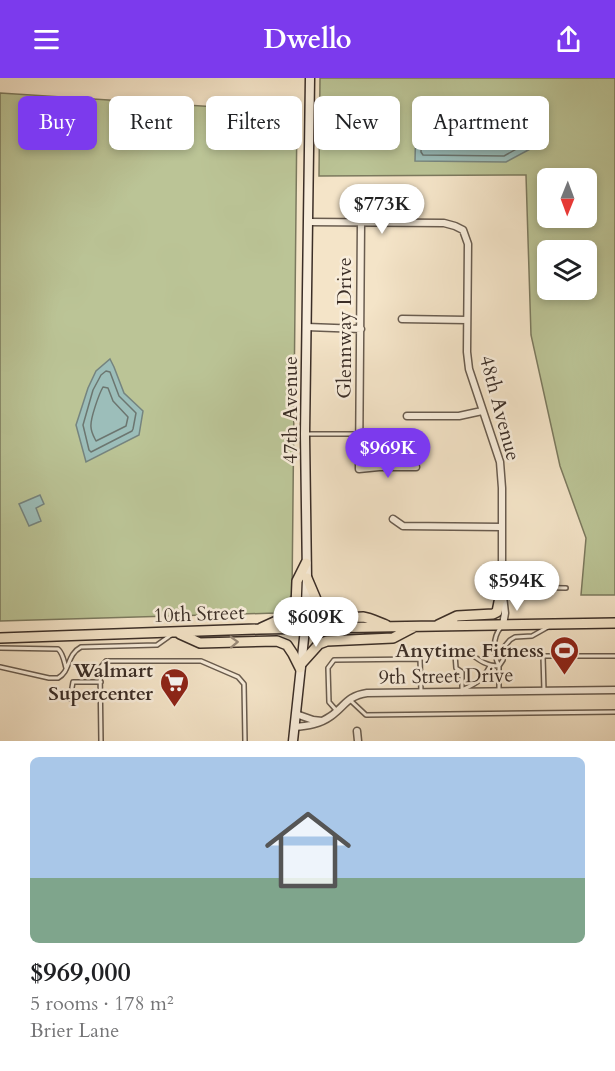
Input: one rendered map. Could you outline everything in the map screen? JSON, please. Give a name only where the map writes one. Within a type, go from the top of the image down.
[{"type":"main road","name":"47th Avenue","points":[[293,741],[305,629],[307,578],[305,434],[310,78]]},
{"type":"main road","points":[[259,629],[283,618],[296,607],[297,581],[306,563]]},
{"type":"main road","points":[[307,578],[321,611],[325,615],[334,618],[366,617],[391,627]]},
{"type":"main road","points":[[436,626],[457,616],[494,614],[497,612],[503,592]]},
{"type":"main road","name":"10th Street","points":[[0,638],[259,629],[615,623]]},
{"type":"main road","points":[[176,633],[200,643],[277,641],[287,645],[301,666],[319,644],[327,641],[393,638],[416,626]]},
{"type":"street","points":[[308,222],[361,223]]},
{"type":"street","name":"48th Avenue","points":[[361,223],[444,223],[463,230],[466,236],[468,244],[467,352],[469,369],[500,462],[505,613],[503,625]]},
{"type":"street","name":"Glennway Drive","points":[[361,223],[359,470],[379,467],[416,467]]},
{"type":"street","points":[[402,319],[467,320]]},
{"type":"street","points":[[307,327],[361,329]]},
{"type":"street","points":[[407,416],[459,416],[482,411]]},
{"type":"street","points":[[393,519],[403,526],[502,527]]},
{"type":"street","name":"9th Street Drive","points":[[322,722],[356,695],[367,693],[615,690]]},
{"type":"street","points":[[296,714],[322,722]]},
{"type":"street","points":[[294,727],[322,722]]},
{"type":"street","points":[[357,731],[358,741]]},
{"type":"lane","points":[[305,434],[360,434]]},
{"type":"lane","points":[[503,592],[566,588]]},
{"type":"lane","points":[[499,666],[503,660],[504,646],[510,640],[515,637],[532,636],[553,624]]},
{"type":"lane","points":[[499,692],[499,666],[496,661],[494,640],[496,633],[503,625]]},
{"type":"lane","points":[[0,667],[54,678],[61,677],[72,653],[81,647],[156,645],[176,633]]},
{"type":"lane","points":[[0,648],[58,649],[61,651],[66,669]]},
{"type":"lane","points":[[490,666],[484,678],[462,691],[462,672],[456,668],[455,654],[468,652],[482,663],[499,666]]},
{"type":"lane","points":[[544,691],[543,656],[615,656]]},
{"type":"lane","points":[[337,711],[329,702],[328,668],[334,660],[420,658],[422,693]]},
{"type":"lane","points":[[101,741],[100,668],[106,661],[201,661],[238,677],[244,684],[245,741]]},
{"type":"lane","points":[[70,699],[73,682],[101,681]]},
{"type":"lane","points":[[350,700],[366,715],[615,712]]},
{"type":"green space","points":[[320,78],[615,78],[615,595],[581,595],[586,538],[560,466],[531,335],[526,175],[319,176],[319,150],[400,150],[400,96],[320,96]]},
{"type":"green space","points":[[0,93],[47,96],[18,96],[18,150],[97,150],[97,99],[109,100],[109,150],[194,150],[194,105],[206,106],[206,150],[297,150],[292,595],[276,613],[0,621]]},
{"type":"water","points":[[415,150],[528,150],[506,162],[415,161]]},
{"type":"water","points":[[110,359],[124,393],[143,411],[139,435],[86,462],[76,425],[96,371]]},
{"type":"water","points":[[40,495],[44,504],[36,508],[41,521],[29,526],[19,504]]},
{"type":"place","name":"Anytime Fitness","points":[[565,676]]},
{"type":"place","name":"Walmart Supercenter","points":[[174,708]]}]
